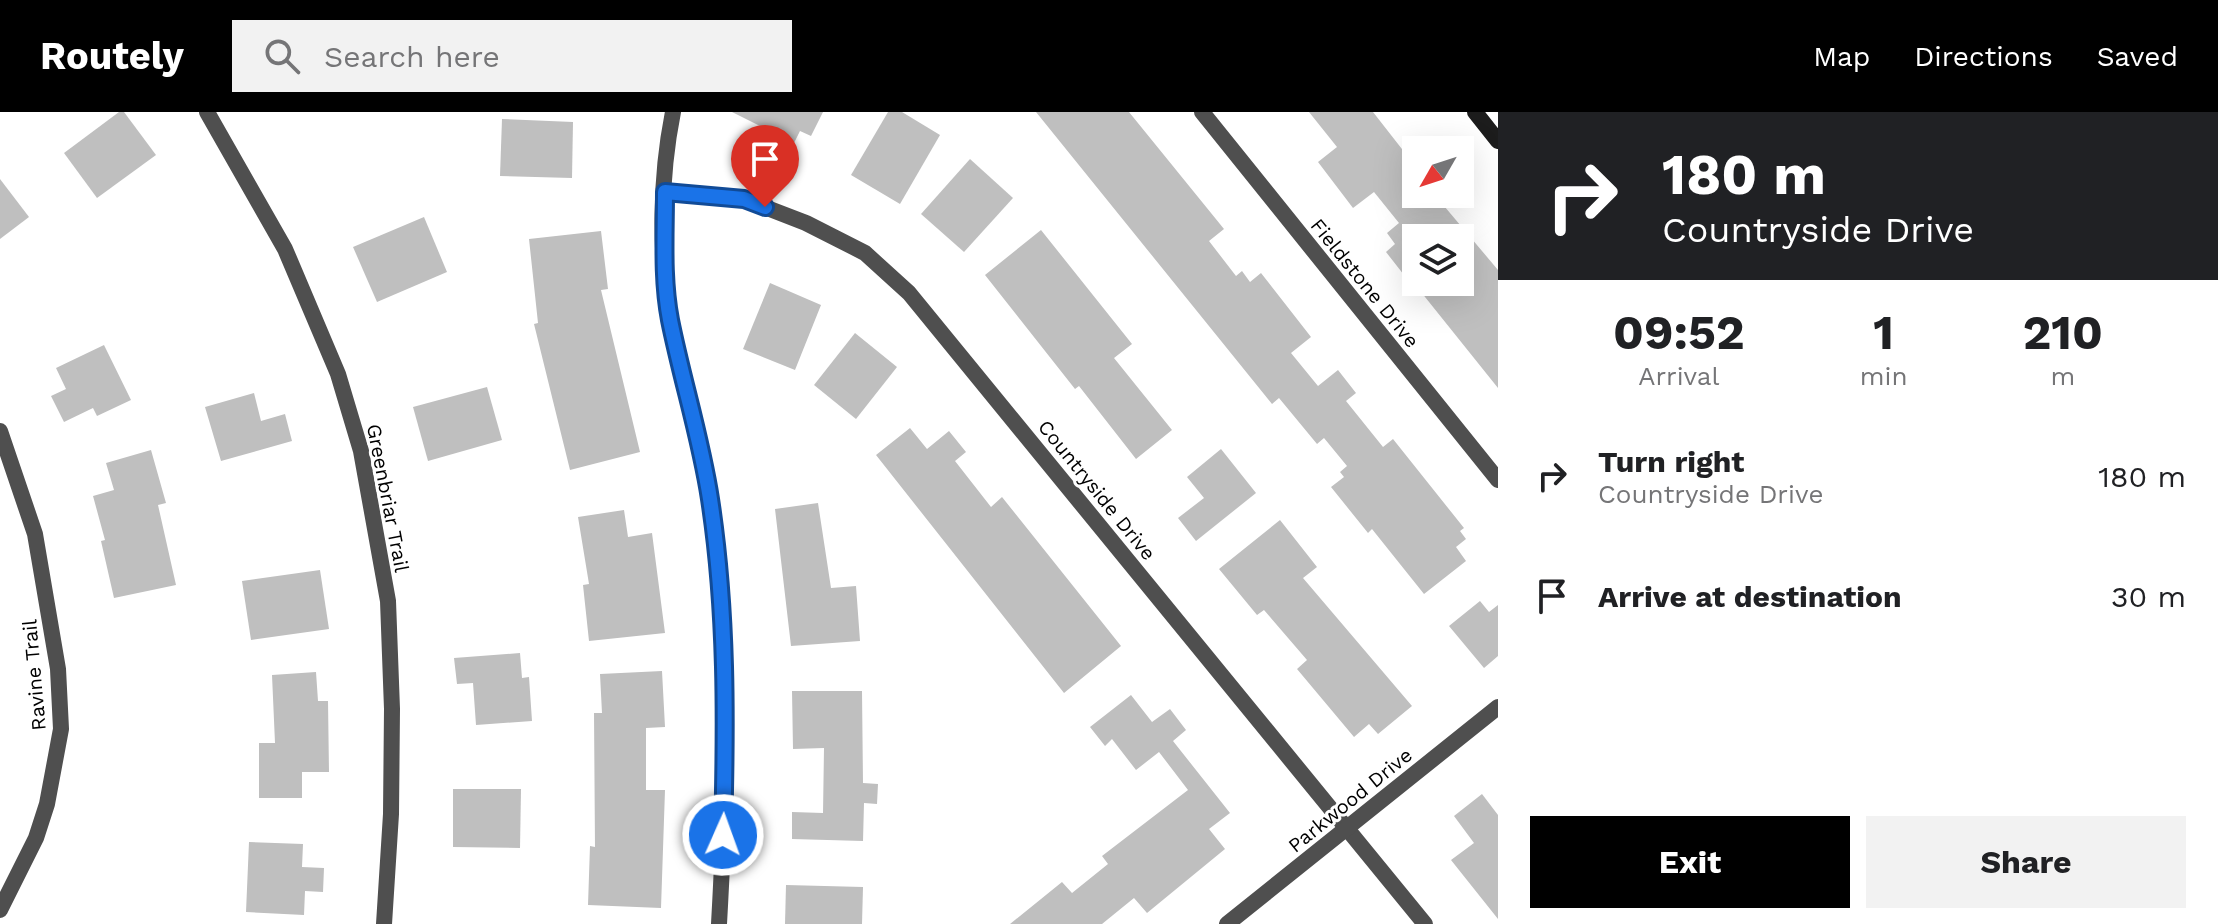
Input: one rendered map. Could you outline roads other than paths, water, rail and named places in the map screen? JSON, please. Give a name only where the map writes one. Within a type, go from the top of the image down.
[{"type":"main road","points":[[1475,112],[1498,141]]},
{"type":"street","name":"Greenbriar Trail","points":[[207,112],[285,249],[338,374],[361,451],[388,601],[392,754],[384,924]]},
{"type":"street","points":[[673,112],[666,147],[664,266],[670,319],[710,500],[723,624],[726,723],[719,924]]},
{"type":"street","name":"Fieldstone Drive","points":[[1202,112],[1498,480]]},
{"type":"street","name":"Countryside Drive","points":[[665,192],[744,199],[806,223],[865,253],[909,293],[1425,924]]},
{"type":"street","name":"Ravine Trail","points":[[0,431],[35,534],[58,669],[61,729],[47,804],[36,838],[0,910]]},
{"type":"street","name":"Parkwood Drive","points":[[1227,924],[1498,707]]}]
